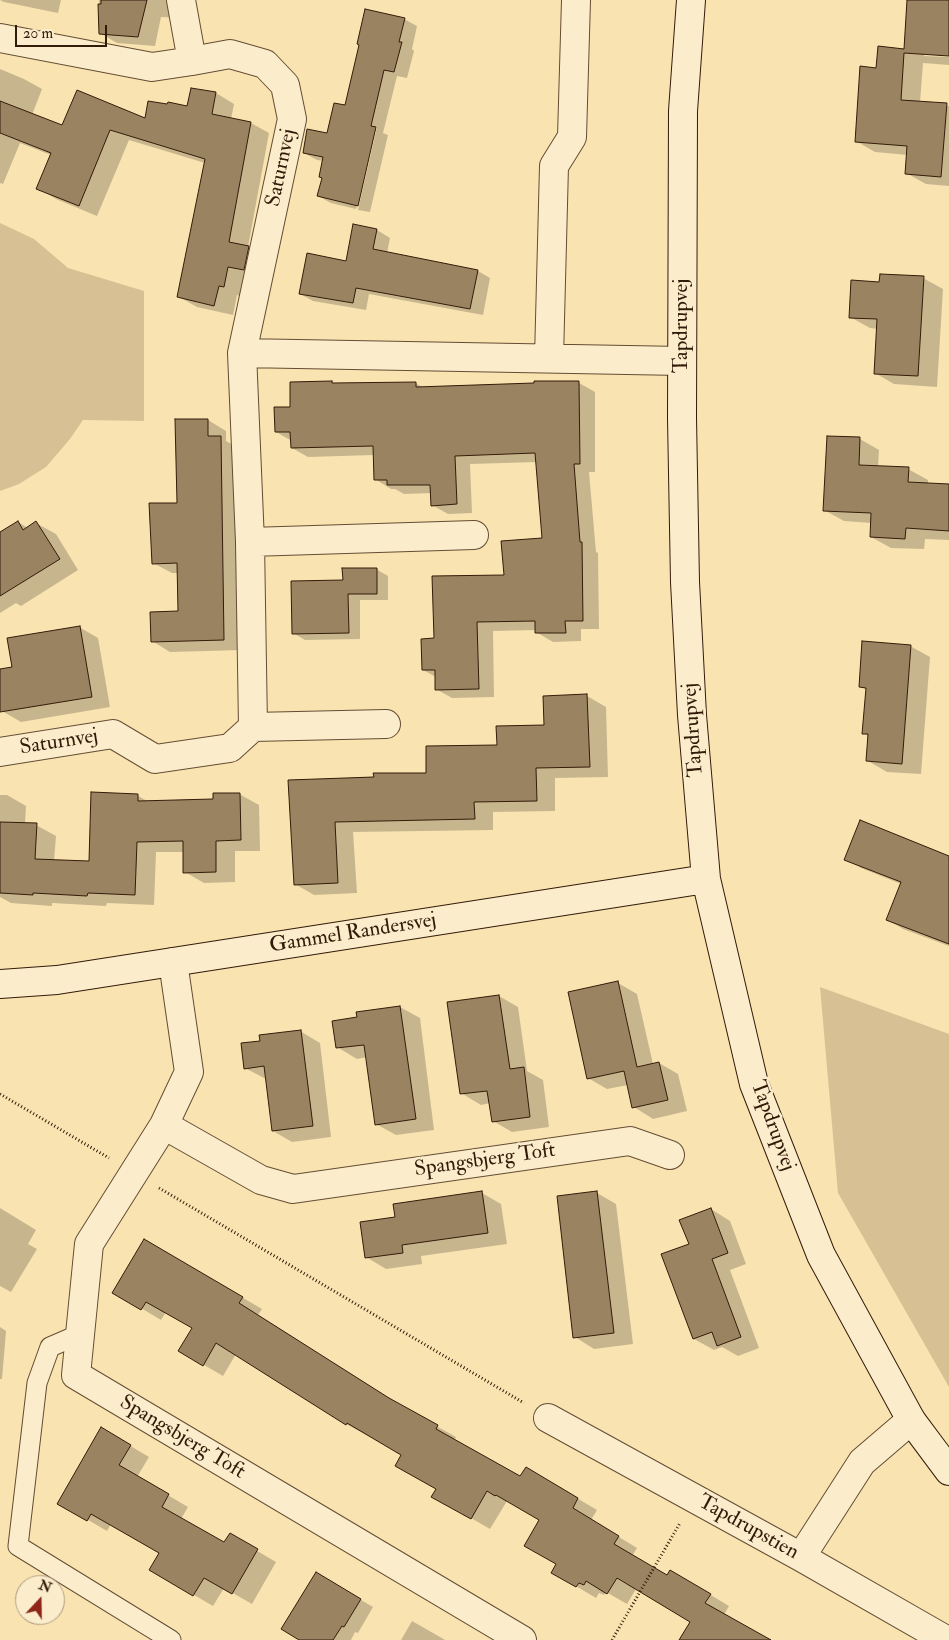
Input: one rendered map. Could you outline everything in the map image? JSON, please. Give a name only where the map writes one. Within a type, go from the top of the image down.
[{"type":"street","points":[[182,0],[192,61]]},
{"type":"street","points":[[549,358],[554,166],[572,138],[576,0]]},
{"type":"street","name":"Tapdrupvej","points":[[690,0],[683,111],[682,418],[685,582],[692,715],[706,880],[754,1084],[821,1255],[911,1420],[949,1471]]},
{"type":"street","name":"Saturnvej","points":[[0,38],[152,67],[230,54],[265,64],[285,86],[292,119],[242,353],[250,542],[252,727],[230,748],[155,759],[113,734],[0,752]]},
{"type":"street","points":[[242,353],[682,362]]},
{"type":"street","points":[[250,542],[474,535]]},
{"type":"street","points":[[252,727],[386,724]]},
{"type":"street","name":"Gammel Randersvej","points":[[0,984],[57,980],[706,880]]},
{"type":"street","name":"Spangsbjerg Toft","points":[[173,962],[189,1072],[164,1125],[89,1244],[76,1374],[522,1640]]},
{"type":"street","name":"Spangsbjerg Toft","points":[[164,1125],[261,1180],[293,1188],[630,1141],[670,1155]]},
{"type":"street","name":"Tapdrupstien","points":[[548,1418],[801,1557],[946,1640]]},
{"type":"street","points":[[801,1557],[862,1462],[911,1420]]},
{"type":"lane","points":[[80,1334],[50,1347],[37,1383],[18,1546],[161,1637]]},
{"type":"path","points":[[0,1094],[548,1418]]},
{"type":"path","points":[[612,1640],[694,1498]]},
{"type":"shaded area","points":[[0,223],[34,239],[68,268],[144,291],[144,421],[83,420],[70,439],[46,467],[19,484],[0,491]]},
{"type":"shaded area","points":[[820,987],[949,1034],[949,1387],[838,1193]]},
{"type":"building","points":[[101,0],[147,0],[138,37],[99,34],[98,4],[101,4]]},
{"type":"building","points":[[907,0],[949,0],[949,56],[904,53],[901,100],[947,103],[941,177],[905,174],[907,146],[855,142],[860,66],[876,68],[878,46],[904,49]]},
{"type":"building","points":[[365,9],[405,18],[399,42],[402,42],[394,72],[384,70],[371,126],[376,127],[358,206],[317,196],[322,178],[319,177],[323,157],[303,153],[307,129],[327,133],[334,103],[345,105]]},
{"type":"building","points":[[191,88],[216,92],[212,114],[251,122],[229,242],[249,246],[244,270],[228,267],[224,287],[219,286],[214,306],[177,297],[205,159],[110,130],[79,206],[36,189],[51,153],[0,133],[0,101],[62,125],[77,90],[145,118],[148,101],[167,104],[168,102],[187,106]]},
{"type":"building","points":[[353,224],[377,229],[373,249],[478,270],[470,309],[356,288],[353,303],[299,294],[307,253],[346,261]]},
{"type":"building","points":[[880,274],[924,276],[918,376],[874,374],[877,319],[849,318],[851,280],[879,282]]},
{"type":"building","points":[[332,381],[332,383],[416,382],[416,387],[534,383],[534,381],[579,381],[580,464],[574,464],[580,542],[582,542],[583,621],[565,621],[566,633],[535,633],[535,621],[477,622],[479,689],[435,690],[435,670],[422,670],[421,639],[434,638],[432,576],[504,575],[501,541],[542,538],[535,453],[455,456],[457,504],[431,506],[430,485],[387,485],[387,480],[374,480],[373,446],[291,448],[290,432],[275,432],[274,407],[290,407],[290,382]]},
{"type":"building","points":[[175,419],[208,419],[208,436],[221,436],[224,640],[151,642],[150,612],[178,611],[177,563],[152,564],[149,503],[177,503]]},
{"type":"building","points":[[827,436],[860,437],[859,465],[909,467],[908,482],[949,484],[949,531],[906,528],[905,539],[870,537],[871,513],[823,511]]},
{"type":"building","points":[[18,521],[23,530],[36,521],[60,559],[0,596],[0,532]]},
{"type":"building","points":[[342,568],[377,568],[377,594],[348,594],[349,633],[292,634],[291,581],[343,580]]},
{"type":"building","points":[[80,626],[92,697],[0,712],[0,669],[12,667],[7,638]]},
{"type":"building","points":[[862,641],[911,645],[902,764],[866,761],[868,734],[862,734],[866,688],[859,687]]},
{"type":"building","points":[[587,694],[590,767],[536,768],[537,801],[474,802],[475,819],[335,822],[338,883],[294,885],[288,780],[374,777],[373,773],[426,773],[426,746],[497,745],[496,726],[544,725],[543,696]]},
{"type":"building","points":[[91,792],[138,794],[138,801],[213,799],[213,793],[240,793],[241,840],[216,841],[216,872],[183,873],[183,841],[137,842],[135,895],[88,893],[87,896],[0,893],[0,822],[37,823],[35,859],[89,861]]},
{"type":"building","points":[[860,820],[949,856],[949,944],[886,920],[901,882],[844,860]]},
{"type":"building","points":[[618,981],[637,1067],[659,1062],[668,1100],[632,1108],[624,1071],[587,1079],[568,992]]},
{"type":"building","points":[[499,995],[510,1069],[524,1067],[530,1117],[492,1122],[487,1091],[460,1094],[447,1002]]},
{"type":"building","points":[[400,1006],[416,1119],[375,1125],[364,1045],[336,1048],[332,1021],[357,1017],[356,1012]]},
{"type":"building","points":[[301,1030],[313,1126],[272,1131],[264,1066],[244,1069],[241,1043],[260,1041],[259,1035]]},
{"type":"building","points":[[482,1191],[488,1233],[402,1245],[403,1253],[365,1258],[360,1222],[395,1217],[393,1204]]},
{"type":"building","points":[[597,1191],[614,1333],[573,1338],[557,1196]]},
{"type":"building","points":[[711,1208],[728,1253],[712,1259],[741,1337],[717,1346],[712,1332],[693,1339],[661,1254],[689,1244],[679,1220]]},
{"type":"building","points":[[144,1239],[243,1297],[239,1303],[389,1398],[438,1425],[436,1429],[520,1476],[526,1467],[578,1498],[573,1508],[619,1536],[614,1544],[667,1575],[670,1570],[711,1594],[705,1603],[771,1640],[679,1640],[690,1622],[617,1578],[607,1594],[586,1581],[584,1585],[579,1583],[576,1587],[551,1573],[556,1564],[524,1546],[539,1520],[496,1495],[487,1491],[471,1519],[431,1497],[436,1489],[395,1466],[401,1455],[347,1423],[346,1425],[216,1343],[203,1366],[178,1351],[192,1328],[146,1302],[141,1310],[112,1293]]},
{"type":"building","points":[[101,1427],[131,1445],[119,1465],[169,1494],[162,1507],[224,1542],[230,1533],[258,1549],[232,1594],[204,1578],[193,1596],[149,1570],[159,1553],[91,1514],[87,1521],[57,1504]]},
{"type":"building","points":[[316,1572],[361,1599],[344,1627],[342,1626],[333,1640],[299,1640],[281,1629]]}]
